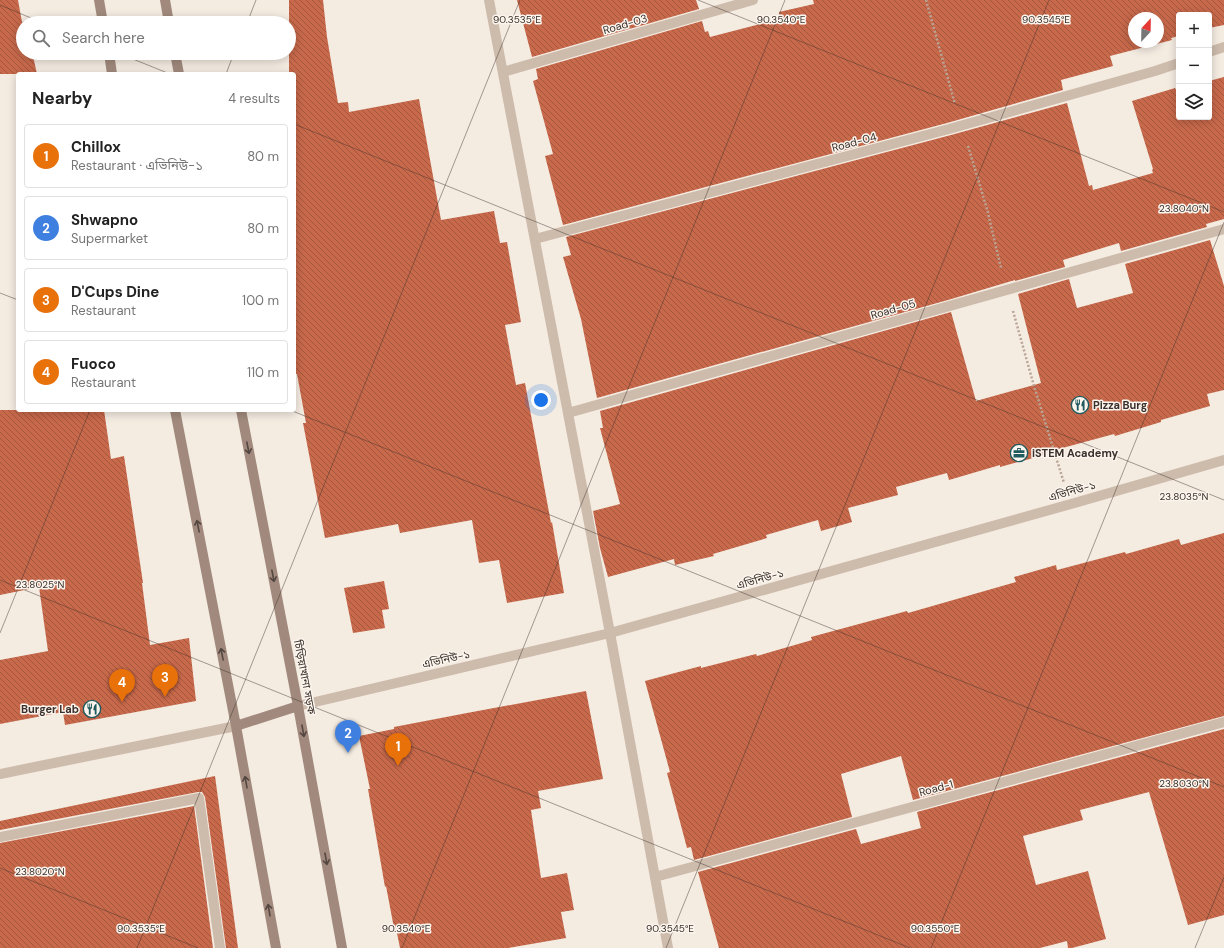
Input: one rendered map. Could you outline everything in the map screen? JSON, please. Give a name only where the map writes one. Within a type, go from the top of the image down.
[{"type":"main road","points":[[99,0],[102,16]]},
{"type":"main road","points":[[165,0],[168,16]]},
{"type":"main road","points":[[109,60],[112,72]]},
{"type":"main road","points":[[176,60],[179,72]]},
{"type":"main road","points":[[175,412],[236,726],[276,948]]},
{"type":"main road","name":"চিড়িয়াখানা সড়ক","points":[[241,412],[298,706],[342,948]]},
{"type":"main road","points":[[236,726],[298,706]]},
{"type":"street","points":[[489,0],[610,633],[668,948]]},
{"type":"street","name":"Road-03","points":[[502,72],[753,0]]},
{"type":"street","points":[[1212,51],[1224,47]]},
{"type":"street","name":"Road-04","points":[[535,239],[961,125],[1176,64]]},
{"type":"street","name":"Road-05","points":[[568,413],[1224,229]]},
{"type":"street","name":"এভিনিউ-১","points":[[298,706],[610,633],[1224,460]]},
{"type":"street","name":"Road-1","points":[[655,877],[1224,722]]},
{"type":"street","points":[[0,774],[236,726]]},
{"type":"street","points":[[0,837],[199,798],[220,948]]},
{"type":"path","points":[[926,0],[961,125],[987,209],[1006,290],[1071,504]]},
{"type":"building","points":[[0,0],[18,0],[21,16],[16,16],[16,60],[34,60],[37,72],[0,74]]},
{"type":"building","points":[[289,0],[323,0],[327,37],[338,103],[348,102],[349,112],[419,99],[441,220],[494,211],[500,243],[507,242],[521,322],[505,325],[516,385],[525,383],[564,593],[507,603],[499,560],[479,563],[472,520],[400,533],[398,524],[325,538],[303,423],[306,423],[296,374],[296,72],[289,72],[289,60],[296,60],[296,16],[289,16]]},
{"type":"building","points":[[517,0],[696,0],[699,9],[532,57]]},
{"type":"building","points":[[813,0],[1224,0],[1224,25],[1212,27],[1212,12],[1176,12],[1176,37],[1171,38],[1172,40],[1164,42],[1164,12],[1128,12],[1128,48],[1141,48],[1110,56],[1113,66],[1061,80],[1063,90],[947,123],[563,225],[545,156],[553,154],[533,81],[538,79],[536,69],[702,21],[705,32],[708,31],[710,37],[780,19],[779,12],[814,4]]},
{"type":"building","points":[[1224,77],[1224,219],[1206,224],[1207,227],[1121,251],[1119,243],[1063,260],[1065,267],[597,398],[581,319],[563,257],[571,255],[566,237],[1067,103],[1089,186],[1092,185],[1093,190],[1153,173],[1132,101],[1175,88],[1176,120],[1212,120],[1212,80]]},
{"type":"building","points":[[1210,240],[1224,286],[1224,390],[1207,394],[1210,406],[1161,420],[1161,422],[1115,436],[1114,434],[1044,453],[1044,455],[1000,467],[1000,465],[949,480],[947,473],[896,487],[898,495],[848,508],[852,522],[821,531],[818,520],[766,535],[767,538],[713,554],[714,556],[675,565],[674,559],[608,577],[600,548],[593,511],[620,504],[600,428],[603,428],[600,411],[951,312],[976,401],[1041,383],[1018,294],[1069,279],[1077,308],[1133,293],[1125,264]]},
{"type":"building","points":[[0,410],[16,410],[16,412],[104,412],[111,459],[124,456],[143,583],[150,645],[189,638],[196,701],[65,725],[63,712],[0,724],[0,660],[48,651],[39,587],[0,595]]},
{"type":"building","points":[[1224,533],[1224,716],[913,800],[901,756],[841,774],[852,817],[694,860],[691,847],[687,848],[667,773],[670,772],[645,681],[701,666],[701,668],[756,654],[757,656],[812,640],[811,637],[907,611],[908,613],[1016,582],[1014,577],[1056,565],[1057,570],[1125,552],[1126,554],[1179,539],[1181,545]]},
{"type":"building","points":[[384,581],[389,609],[382,610],[385,628],[353,633],[344,588]]},
{"type":"building","points":[[586,691],[603,779],[538,791],[541,808],[531,810],[541,878],[567,873],[574,910],[561,912],[566,938],[508,948],[400,948],[396,928],[394,928],[386,886],[385,887],[368,789],[370,789],[359,736],[394,729],[394,727]]},
{"type":"building","points":[[1224,729],[1224,915],[1188,925],[1149,792],[1080,810],[1083,820],[1023,836],[1036,885],[1088,871],[1106,939],[1072,948],[1068,948],[1067,941],[1040,948],[719,948],[698,872],[856,829],[861,844],[921,828],[917,812]]},
{"type":"building","points":[[215,776],[238,948],[226,948],[205,797],[202,792],[0,830],[0,821]]},
{"type":"building","points":[[194,806],[213,948],[0,948],[0,843]]},
{"type":"place","name":"Pizza Burg","points":[[1080,405]]},
{"type":"place","name":"iSTEM Academy","points":[[1019,453]]},
{"type":"place","name":"D'Cups Dine","points":[[165,697]]},
{"type":"place","name":"Fuoco","points":[[122,702]]},
{"type":"place","name":"Burger Lab","points":[[92,709]]},
{"type":"place","name":"Shwapno","points":[[348,753]]},
{"type":"place","name":"Chillox","points":[[398,766]]}]
